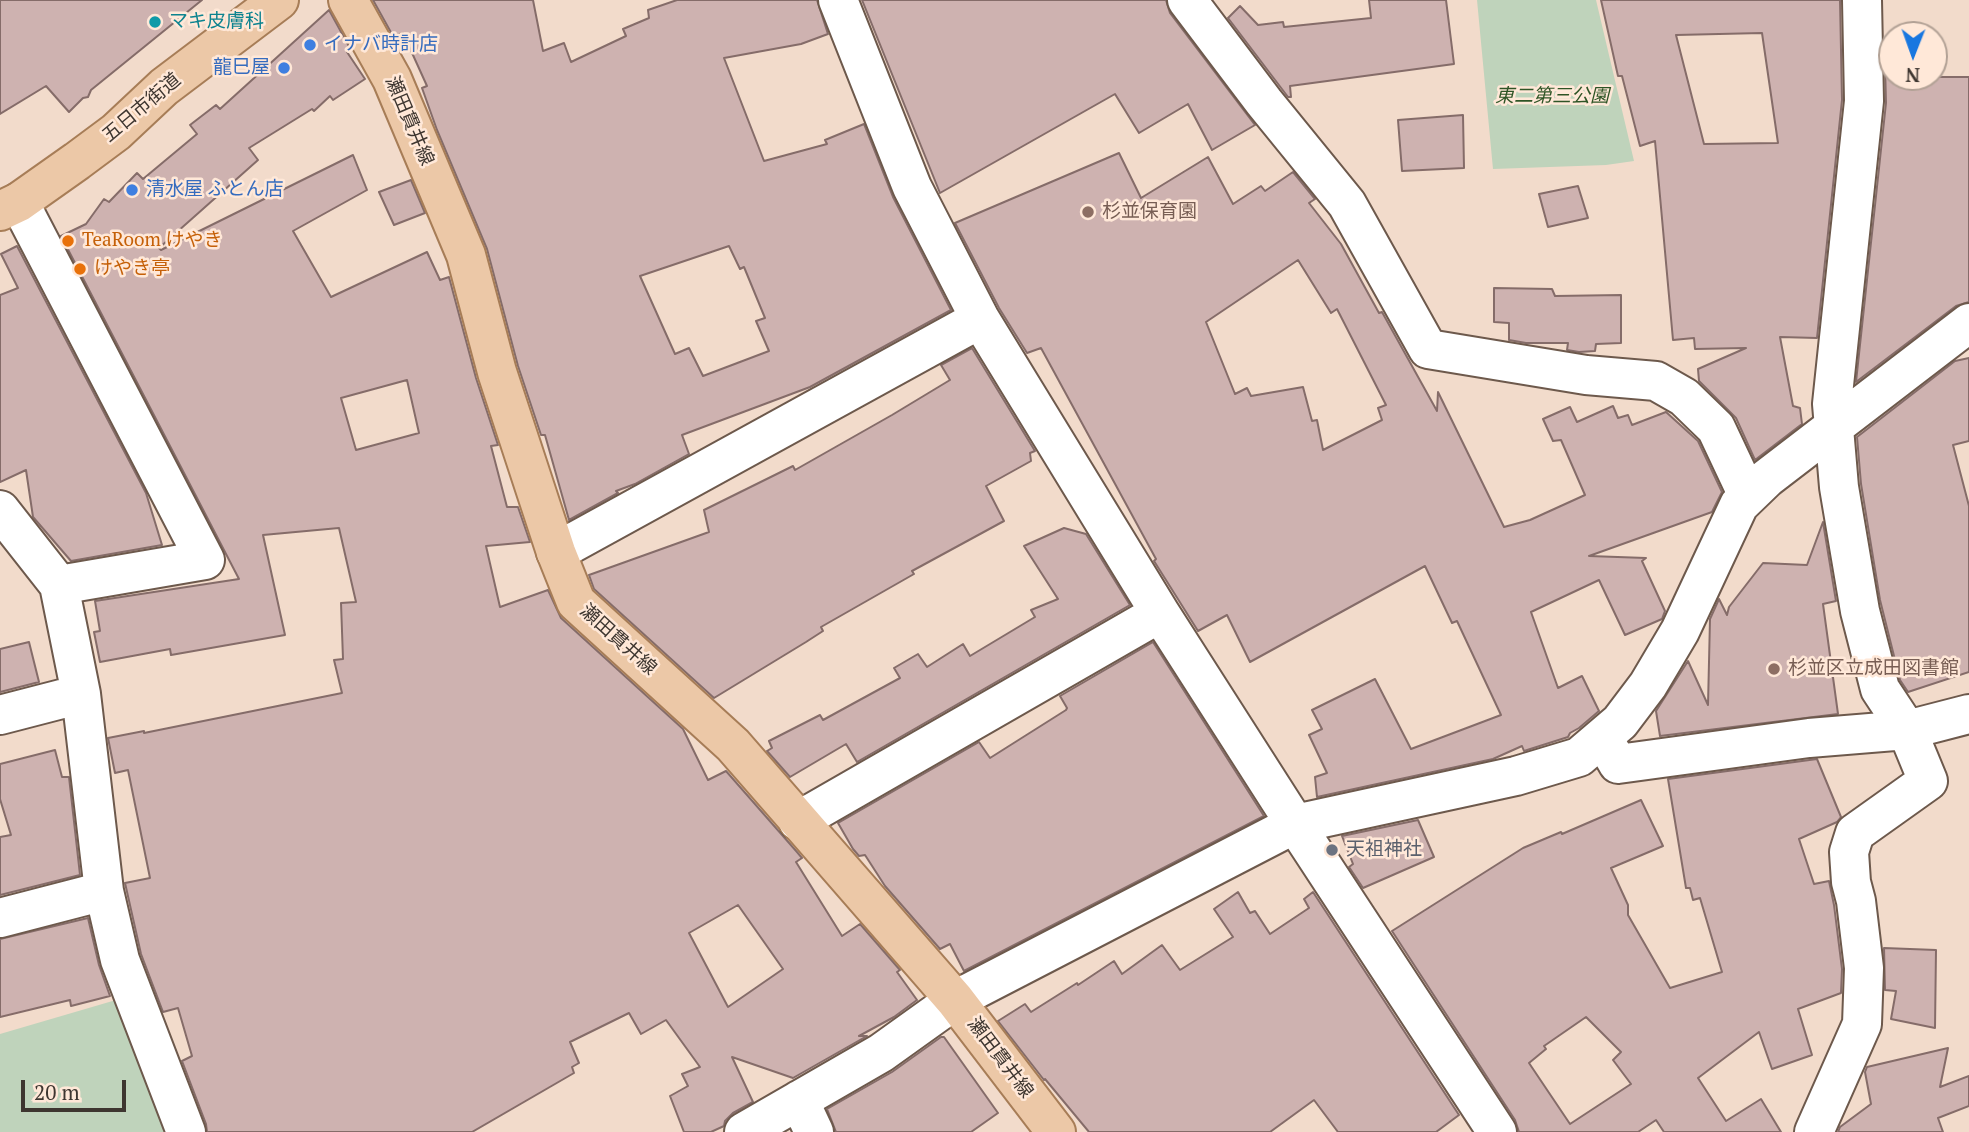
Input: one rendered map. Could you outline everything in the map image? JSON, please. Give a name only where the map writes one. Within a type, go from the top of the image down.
[{"type":"main road","name":"五日市街道","points":[[9,206],[116,132],[164,88],[279,0]]},
{"type":"main road","name":"瀬田貫井線","points":[[348,0],[392,79],[467,255],[496,372],[556,552],[576,602],[733,746],[955,1000],[1056,1132]]},
{"type":"street","points":[[838,0],[912,187],[980,319],[1160,613],[1294,824],[1497,1132]]},
{"type":"street","points":[[1187,0],[1346,204],[1428,349],[1586,375],[1656,381],[1684,397],[1716,428],[1748,496]]},
{"type":"street","points":[[1814,1132],[1862,1024],[1864,968],[1849,852],[1855,832],[1928,781],[1907,730],[1880,689],[1860,611],[1839,486],[1833,392],[1864,101],[1865,42],[1862,0]]},
{"type":"street","points":[[9,206],[205,559],[60,585]]},
{"type":"street","points":[[556,552],[980,319]]},
{"type":"street","points":[[744,1132],[807,1116],[881,1053],[955,1000],[1294,824],[1516,776],[1579,757],[1620,722],[1648,685],[1681,631],[1739,505],[1767,478],[1969,323]]},
{"type":"street","points":[[0,510],[60,585],[81,694],[104,891],[120,960],[186,1132]]},
{"type":"street","points":[[797,821],[1160,613]]},
{"type":"street","points":[[0,715],[81,694]]},
{"type":"street","points":[[1603,738],[1618,764],[1809,738],[1907,730],[1969,714]]},
{"type":"street","points":[[0,918],[104,891]]},
{"type":"green space","name":"東二第三公園","points":[[1477,0],[1596,0],[1634,161],[1606,165],[1493,169]]},
{"type":"green space","points":[[116,1000],[165,1132],[0,1132],[0,1034]]},
{"type":"building","points":[[0,0],[202,0],[91,90],[88,97],[83,98],[69,112],[46,86],[0,114]]},
{"type":"building","points":[[373,0],[533,0],[543,51],[564,43],[571,62],[626,36],[623,29],[649,18],[648,10],[677,0],[817,0],[828,34],[801,44],[724,58],[764,161],[827,144],[825,140],[864,124],[893,197],[951,310],[810,387],[682,435],[689,454],[635,484],[616,491],[618,493],[569,520],[545,435],[541,435],[518,366],[487,249],[437,130],[422,88],[427,86],[403,33],[393,36]],"holes":[[[729,246],[740,269],[744,267],[765,318],[756,321],[769,351],[703,376],[689,348],[675,354],[640,276]]]},
{"type":"building","points":[[862,0],[1166,0],[1170,13],[1255,125],[1212,150],[1188,104],[1139,133],[1115,94],[940,193]]},
{"type":"building","points":[[1369,0],[1446,0],[1454,64],[1290,86],[1291,97],[1288,97],[1228,18],[1240,6],[1258,25],[1283,22],[1284,27],[1371,18]]},
{"type":"building","points":[[1601,0],[1840,0],[1842,100],[1817,338],[1780,337],[1793,406],[1800,408],[1802,424],[1755,460],[1736,418],[1699,381],[1698,369],[1746,348],[1695,349],[1694,338],[1673,340],[1655,141],[1640,146],[1622,76],[1618,76]],"holes":[[[1762,33],[1778,143],[1704,144],[1676,35]]]},
{"type":"building","points":[[329,10],[351,50],[347,52],[365,79],[333,100],[330,96],[314,111],[312,109],[249,148],[258,160],[159,248],[161,250],[353,155],[367,190],[293,231],[331,297],[427,252],[440,280],[449,277],[476,378],[498,445],[491,446],[507,507],[518,507],[530,542],[486,546],[500,607],[548,590],[561,618],[683,729],[708,780],[726,771],[797,852],[802,858],[796,862],[842,936],[860,924],[900,970],[897,972],[917,1000],[894,1017],[859,1036],[867,1036],[793,1078],[732,1057],[753,1102],[733,1113],[724,1126],[711,1132],[684,1132],[670,1096],[688,1086],[682,1074],[700,1067],[666,1020],[641,1034],[629,1013],[570,1042],[579,1063],[572,1067],[574,1073],[472,1132],[207,1132],[182,1061],[192,1056],[178,1008],[163,1012],[141,954],[125,883],[150,878],[128,770],[115,773],[108,738],[342,693],[334,660],[343,659],[341,603],[356,602],[339,528],[263,535],[285,635],[171,655],[170,649],[100,662],[94,632],[100,631],[95,601],[239,579],[61,236],[86,224],[104,199],[109,202],[137,173],[143,179],[197,134],[190,125],[216,105],[220,109]],"holes":[[[407,380],[419,433],[356,450],[341,398]],[[738,905],[783,969],[728,1007],[689,933]]]},
{"type":"building","points":[[1948,77],[1969,77],[1969,302],[1956,306],[1856,382],[1886,91],[1948,91]]},
{"type":"building","points":[[1463,115],[1464,168],[1402,171],[1398,120]]},
{"type":"building","points":[[1119,153],[1141,198],[1208,157],[1233,204],[1261,186],[1265,191],[1293,172],[1315,199],[1309,203],[1341,244],[1437,411],[1438,392],[1504,527],[1530,520],[1585,495],[1561,440],[1553,441],[1543,419],[1570,407],[1577,422],[1613,406],[1618,418],[1628,415],[1632,425],[1666,412],[1698,441],[1722,492],[1712,512],[1589,556],[1646,558],[1642,561],[1665,611],[1662,619],[1625,635],[1599,580],[1531,612],[1558,688],[1582,676],[1599,711],[1568,737],[1524,751],[1522,746],[1493,759],[1317,797],[1315,777],[1327,773],[1309,735],[1322,729],[1312,710],[1375,679],[1411,749],[1501,715],[1457,621],[1452,623],[1425,566],[1250,662],[1227,615],[1198,631],[1154,561],[1156,559],[1041,348],[1027,353],[999,308],[955,223]],"holes":[[[1298,260],[1331,313],[1337,309],[1386,405],[1378,408],[1382,420],[1323,450],[1317,420],[1312,421],[1303,387],[1251,396],[1247,388],[1235,394],[1206,322]]]},
{"type":"building","points":[[411,180],[425,213],[394,225],[379,192]]},
{"type":"building","points":[[1578,186],[1588,218],[1548,227],[1539,194]]},
{"type":"building","points":[[17,246],[146,493],[162,545],[71,561],[33,517],[26,470],[0,482],[0,295],[18,288],[1,254]]},
{"type":"building","points":[[1494,288],[1552,289],[1555,296],[1621,295],[1621,343],[1596,344],[1595,351],[1579,352],[1567,350],[1568,343],[1526,343],[1509,340],[1509,323],[1494,322]]},
{"type":"building","points":[[972,348],[1035,451],[1030,453],[1031,461],[986,486],[1004,521],[912,571],[914,574],[821,627],[823,631],[714,698],[594,589],[589,575],[709,532],[704,510],[793,466],[795,470],[950,380],[941,365]]},
{"type":"building","points":[[1969,358],[1969,441],[1953,445],[1969,506],[1969,672],[1908,692],[1900,680],[1880,600],[1861,484],[1857,437],[1955,361]]},
{"type":"building","points":[[1823,522],[1836,601],[1823,604],[1838,714],[1660,736],[1656,711],[1688,661],[1708,705],[1710,619],[1719,599],[1727,615],[1729,607],[1763,563],[1807,565]]},
{"type":"building","points":[[1064,528],[1086,534],[1130,605],[857,762],[846,744],[790,777],[767,751],[772,748],[769,741],[820,715],[823,720],[900,678],[894,668],[918,654],[927,667],[963,644],[970,656],[1035,617],[1031,610],[1058,599],[1024,546]]},
{"type":"building","points":[[29,642],[39,682],[0,692],[0,649]]},
{"type":"building","points":[[1153,642],[1264,816],[964,971],[950,944],[940,949],[885,886],[865,855],[859,856],[853,849],[838,823],[979,742],[990,758],[1066,710],[1060,696]]},
{"type":"building","points":[[55,750],[62,777],[69,777],[80,875],[0,895],[0,837],[11,835],[0,799],[0,764]]},
{"type":"building","points":[[1817,759],[1841,817],[1837,822],[1799,839],[1814,884],[1829,881],[1842,969],[1841,993],[1798,1009],[1812,1055],[1772,1069],[1759,1032],[1698,1078],[1726,1121],[1761,1099],[1781,1132],[1664,1132],[1656,1120],[1638,1132],[1519,1132],[1515,1120],[1392,931],[1523,848],[1641,800],[1663,846],[1611,868],[1628,905],[1628,915],[1670,988],[1722,972],[1700,898],[1693,900],[1690,888],[1686,888],[1668,779]],"holes":[[[1586,1017],[1621,1052],[1613,1060],[1631,1084],[1570,1124],[1529,1063],[1546,1049],[1544,1046]]]},
{"type":"building","points":[[1418,820],[1434,857],[1363,888],[1349,867],[1353,864],[1342,836]]},
{"type":"building","points":[[1238,892],[1250,913],[1255,911],[1270,934],[1309,908],[1304,899],[1313,892],[1459,1115],[1436,1132],[1338,1132],[1314,1100],[1270,1132],[1089,1132],[998,1021],[1025,1004],[1031,1012],[1114,961],[1122,974],[1162,945],[1180,970],[1233,937],[1214,909]]},
{"type":"building","points":[[88,918],[99,965],[110,996],[71,1006],[70,1000],[0,1017],[0,939]]},
{"type":"building","points":[[1884,948],[1936,950],[1935,1028],[1891,1019],[1896,991],[1885,990]]},
{"type":"building","points":[[944,1037],[998,1113],[971,1132],[836,1132],[827,1109],[892,1072]]},
{"type":"building","points":[[1948,1048],[1940,1087],[1969,1076],[1969,1106],[1938,1118],[1943,1132],[1838,1132],[1840,1127],[1871,1104],[1865,1072],[1867,1067]]},
{"type":"place","name":"マキ皮膚科","points":[[155,22]]},
{"type":"place","name":"イナバ時計店","points":[[310,45]]},
{"type":"place","name":"龍巳屋","points":[[284,68]]},
{"type":"place","name":"清水屋 ふとん店","points":[[132,190]]},
{"type":"place","name":"杉並保育園","points":[[1088,212]]},
{"type":"place","name":"TeaRoom けやき","points":[[68,241]]},
{"type":"place","name":"けやき亭","points":[[80,269]]},
{"type":"place","name":"杉並区立成田図書館","points":[[1774,669]]},
{"type":"place","name":"天祖神社","points":[[1332,850]]}]
